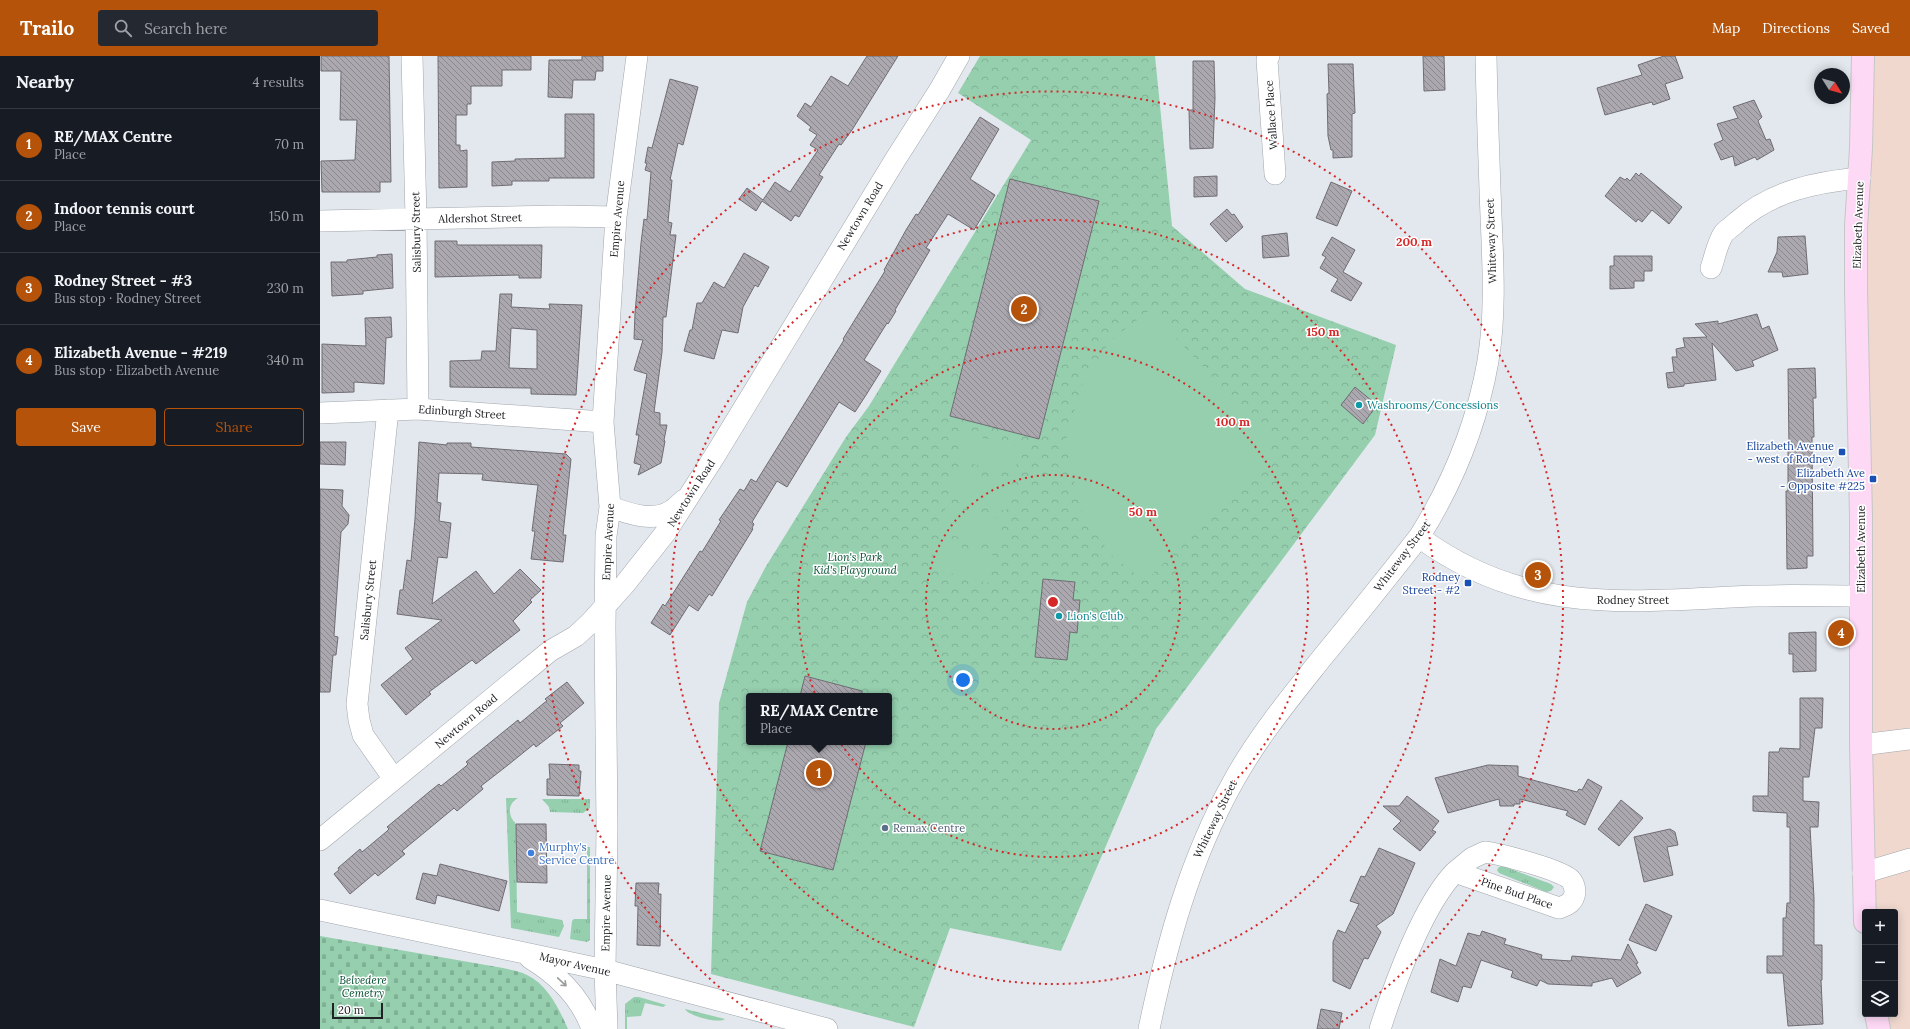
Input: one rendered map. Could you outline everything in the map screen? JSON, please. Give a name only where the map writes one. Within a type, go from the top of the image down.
[{"type":"main road","name":"Elizabeth Avenue","points":[[1863,56],[1860,178],[1856,226],[1856,289],[1861,517],[1861,745],[1864,909]]},
{"type":"main road","points":[[1877,1017],[1879,1029]]},
{"type":"street","name":"Salisbury Street","points":[[412,56],[416,218],[418,409]]},
{"type":"street","name":"Empire Avenue","points":[[607,1029],[605,970],[607,828],[606,536],[610,507],[603,422],[616,218],[637,56]]},
{"type":"street","name":"Newtown Road","points":[[320,840],[550,651],[576,636],[606,605],[666,532],[939,91],[959,56]]},
{"type":"street","name":"Wallace Place","points":[[1269,56],[1267,60],[1275,174]]},
{"type":"street","name":"Whiteway Street","points":[[1149,1029],[1168,942],[1183,896],[1209,829],[1233,781],[1287,701],[1419,537],[1444,493],[1459,460],[1477,406],[1488,360],[1493,310],[1486,56]]},
{"type":"street","points":[[1711,268],[1716,250],[1724,233],[1746,214],[1770,199],[1801,187],[1821,182],[1860,178]]},
{"type":"street","name":"Aldershot Street","points":[[320,221],[416,218],[616,218]]},
{"type":"street","name":"Edinburgh Street","points":[[320,414],[418,409],[603,422]]},
{"type":"street","name":"Salisbury Street","points":[[388,410],[357,704],[363,735],[394,779]]},
{"type":"street","points":[[610,507],[645,516],[656,516],[669,512],[689,496]]},
{"type":"street","name":"Rodney Street","points":[[1419,537],[1452,558],[1496,579],[1522,588],[1567,598],[1609,602],[1757,596],[1861,596]]},
{"type":"street","points":[[1861,745],[1910,739]]},
{"type":"street","name":"Pine Bud Place","points":[[1380,1029],[1393,989],[1419,931],[1446,882],[1455,872],[1472,858],[1485,852],[1501,854],[1560,874],[1571,879],[1575,887],[1574,898],[1568,904],[1559,908],[1455,872]]},
{"type":"street","points":[[1863,873],[1910,859]]},
{"type":"street","name":"Mayor Avenue","points":[[320,910],[605,970],[827,1029]]},
{"type":"street","points":[[519,952],[547,968],[569,988],[578,999],[592,1029]]},
{"type":"shaded area","points":[[1863,56],[1910,56],[1910,1029],[1879,1029],[1877,1017],[1898,1017],[1898,909],[1865,909]]},
{"type":"green space","name":"Lion's Park Kid's Playground","points":[[980,56],[1155,56],[1172,226],[1245,289],[1396,345],[1375,435],[1156,729],[1061,951],[950,928],[914,1027],[711,974],[719,703],[747,602],[765,568],[846,437],[869,406],[1031,140],[958,93]]},
{"type":"green space","points":[[1150,310],[1272,441],[1268,465],[1145,581],[1111,555],[1081,510],[1065,443],[1082,385],[1111,340]]},
{"type":"green space","points":[[963,433],[1021,447],[1014,474],[956,460]]},
{"type":"green space","points":[[954,469],[1013,484],[1006,511],[948,496]]},
{"type":"green space","points":[[946,505],[1004,520],[997,547],[939,532]]},
{"type":"green space","points":[[936,541],[995,556],[988,583],[930,568]]},
{"type":"green space","points":[[506,798],[518,798],[510,807],[511,817],[516,824],[517,912],[562,920],[564,926],[559,937],[511,928]]},
{"type":"green space","points":[[542,799],[590,799],[590,808],[583,813],[550,812],[549,807]]},
{"type":"green space","points":[[587,847],[590,847],[590,940],[587,942],[570,939],[572,921],[574,919],[587,919]]},
{"type":"green space","points":[[1503,866],[1551,884],[1554,887],[1551,891],[1546,892],[1499,873],[1497,870],[1499,867]]},
{"type":"green space","name":"Belvedere Cemetry","points":[[320,936],[521,972],[534,979],[547,991],[557,1006],[568,1029],[320,1029]]},
{"type":"green space","points":[[634,997],[639,997],[666,1005],[663,1007],[645,1003],[641,1016],[627,1017],[627,1029],[625,1029],[625,1004]]},
{"type":"green space","points":[[685,1009],[725,1019],[717,1021],[697,1017],[687,1012]]},
{"type":"building","points":[[321,56],[389,56],[391,182],[380,182],[380,192],[322,192],[321,161],[355,160],[357,120],[340,120],[341,71],[321,71]]},
{"type":"building","points":[[438,56],[531,56],[531,70],[502,70],[502,86],[471,86],[471,104],[467,104],[467,115],[456,115],[456,145],[460,145],[460,151],[467,150],[467,187],[439,188]]},
{"type":"building","points":[[582,56],[603,56],[603,71],[596,71],[595,80],[573,80],[572,98],[548,97],[549,60],[582,60]]},
{"type":"building","points":[[867,56],[898,56],[852,130],[841,145],[839,144],[819,175],[823,177],[799,217],[795,215],[791,221],[762,201],[756,211],[739,199],[747,188],[763,200],[775,182],[790,192],[818,150],[810,145],[817,135],[809,130],[811,127],[797,116],[805,103],[811,107],[831,76],[848,86]]},
{"type":"building","points":[[1423,56],[1444,56],[1445,90],[1424,91]]},
{"type":"building","points":[[1664,56],[1675,56],[1683,78],[1665,84],[1670,99],[1653,105],[1652,102],[1605,115],[1597,88],[1642,75],[1638,65]]},
{"type":"building","points":[[1193,61],[1214,61],[1215,98],[1213,148],[1190,149],[1189,110],[1193,110]]},
{"type":"building","points":[[1328,64],[1353,64],[1355,113],[1352,114],[1352,157],[1333,158],[1333,150],[1331,150],[1328,136]]},
{"type":"building","points":[[670,79],[698,87],[683,145],[678,143],[670,180],[672,180],[668,222],[672,223],[670,235],[676,235],[666,317],[663,317],[662,352],[654,412],[660,413],[660,425],[667,425],[665,441],[661,463],[638,475],[641,465],[634,463],[639,435],[636,435],[647,374],[634,370],[643,340],[634,339],[641,243],[644,219],[647,220],[651,172],[645,170],[647,163],[645,163],[648,147],[652,148]]},
{"type":"building","points":[[1754,100],[1762,117],[1758,121],[1766,140],[1770,139],[1774,150],[1757,160],[1755,157],[1735,166],[1733,156],[1721,160],[1714,144],[1723,140],[1717,124],[1738,118],[1733,107]]},
{"type":"building","points":[[565,114],[594,114],[594,178],[549,178],[549,181],[512,181],[512,185],[492,186],[492,162],[515,161],[515,159],[565,158]]},
{"type":"building","points":[[980,117],[999,129],[970,179],[995,195],[974,230],[948,214],[926,248],[930,250],[895,310],[896,311],[864,360],[881,371],[855,412],[839,402],[787,487],[777,481],[752,522],[754,524],[753,529],[712,596],[709,594],[698,611],[689,605],[670,635],[651,623],[663,604],[665,606],[700,551],[702,552],[721,521],[719,520],[740,489],[744,491],[751,479],[756,482],[844,340],[843,339],[885,271],[884,270],[906,230],[916,214],[918,215]]},
{"type":"building","points":[[1636,173],[1639,176],[1641,173],[1682,207],[1669,224],[1652,210],[1642,222],[1638,219],[1636,222],[1605,196],[1620,177],[1625,180],[1627,178],[1630,181]]},
{"type":"building","points":[[1217,176],[1217,196],[1194,197],[1194,177]]},
{"type":"building","points":[[1010,179],[1099,201],[1039,439],[950,416]]},
{"type":"building","points":[[1331,182],[1352,191],[1337,226],[1316,218]]},
{"type":"building","points":[[1227,209],[1232,215],[1234,214],[1243,227],[1226,242],[1210,224]]},
{"type":"building","points":[[1287,233],[1289,256],[1263,258],[1262,236]]},
{"type":"building","points":[[1805,236],[1808,274],[1783,277],[1782,272],[1768,272],[1777,252],[1778,237]]},
{"type":"building","points":[[1332,237],[1355,250],[1343,272],[1362,283],[1351,301],[1331,291],[1338,279],[1320,268],[1326,257],[1322,255]]},
{"type":"building","points":[[435,241],[457,241],[457,245],[542,245],[541,278],[519,278],[519,275],[435,277]]},
{"type":"building","points":[[744,253],[769,267],[758,287],[755,285],[743,307],[738,333],[722,330],[714,359],[684,351],[690,330],[692,330],[697,303],[702,303],[714,282],[724,288]]},
{"type":"building","points":[[392,254],[393,288],[363,291],[363,294],[332,296],[331,262],[347,262],[347,260]]},
{"type":"building","points":[[1614,256],[1652,256],[1652,271],[1644,271],[1644,281],[1634,281],[1634,288],[1610,289],[1610,266],[1614,266]]},
{"type":"building","points":[[500,294],[512,294],[511,307],[550,309],[549,304],[582,305],[576,395],[531,394],[531,388],[450,387],[450,361],[481,360],[482,351],[496,351]],"holes":[[[511,328],[537,330],[537,369],[509,368]]]},
{"type":"building","points":[[1757,314],[1762,329],[1769,326],[1778,350],[1752,361],[1754,366],[1736,371],[1712,343],[1716,380],[1684,384],[1684,386],[1668,388],[1666,373],[1674,372],[1672,357],[1677,357],[1676,349],[1685,347],[1683,338],[1707,337],[1695,324],[1718,321],[1718,324]]},
{"type":"building","points":[[391,317],[392,337],[386,338],[384,384],[354,382],[354,392],[322,393],[322,344],[366,346],[365,318]]},
{"type":"building","points":[[1815,368],[1816,398],[1813,398],[1814,437],[1812,437],[1813,556],[1807,556],[1807,568],[1787,569],[1786,491],[1788,491],[1789,448],[1788,369]]},
{"type":"building","name":"Washrooms/Concessions","points":[[1355,387],[1377,405],[1363,424],[1341,405]]},
{"type":"building","points":[[320,442],[346,442],[345,465],[320,464]]},
{"type":"building","points":[[419,442],[447,445],[447,443],[471,443],[471,447],[566,454],[571,459],[563,535],[566,535],[563,562],[531,559],[535,531],[532,531],[538,485],[482,480],[483,474],[439,473],[437,502],[441,503],[439,521],[451,523],[447,558],[438,557],[432,604],[476,571],[494,594],[520,569],[541,590],[530,600],[532,602],[513,621],[520,630],[476,664],[472,660],[429,692],[431,694],[406,715],[381,685],[413,659],[405,648],[442,620],[397,614],[400,590],[403,590],[407,560],[411,561]]},
{"type":"building","points":[[320,489],[343,490],[342,506],[349,515],[348,524],[341,532],[334,636],[338,637],[336,655],[333,655],[330,692],[320,692]]},
{"type":"building","name":"Lion's Club","points":[[1043,579],[1075,582],[1073,600],[1080,600],[1077,633],[1070,632],[1067,660],[1035,657]]},
{"type":"building","points":[[1816,632],[1816,671],[1793,672],[1793,654],[1789,654],[1789,633]]},
{"type":"building","points":[[805,676],[862,691],[862,693],[801,693]]},
{"type":"building","points":[[567,682],[584,703],[560,723],[563,726],[536,747],[534,744],[481,786],[483,789],[457,811],[454,808],[402,851],[405,854],[378,876],[375,873],[350,894],[334,874],[339,870],[338,868],[360,849],[362,852],[389,829],[387,827],[429,792],[439,784],[441,786],[465,767],[468,764],[466,762],[518,720],[520,723],[547,701],[545,699]]},
{"type":"building","points":[[1800,698],[1823,698],[1822,728],[1815,728],[1809,777],[1803,777],[1803,801],[1819,802],[1818,827],[1810,827],[1814,898],[1814,945],[1822,945],[1821,980],[1823,1024],[1788,1026],[1783,973],[1767,973],[1767,956],[1783,956],[1783,918],[1786,918],[1787,903],[1790,903],[1790,827],[1787,827],[1787,813],[1753,811],[1753,796],[1768,796],[1769,752],[1779,752],[1780,748],[1800,749]]},
{"type":"building","points":[[787,745],[865,745],[833,870],[760,851]]},
{"type":"building","points":[[549,764],[579,765],[579,771],[581,771],[579,796],[547,795],[547,779],[550,779]]},
{"type":"building","points":[[1488,765],[1518,766],[1518,776],[1577,792],[1579,789],[1582,790],[1588,779],[1602,787],[1585,825],[1566,815],[1568,811],[1520,799],[1520,804],[1514,804],[1514,806],[1500,806],[1499,799],[1448,813],[1435,778]]},
{"type":"building","points":[[1407,796],[1439,821],[1432,830],[1436,832],[1420,851],[1393,829],[1401,821],[1383,806],[1399,806]]},
{"type":"building","points":[[1621,800],[1643,818],[1619,846],[1598,829]]},
{"type":"building","name":"Murphy's Service Centre","points":[[516,824],[546,824],[547,883],[517,882]]},
{"type":"building","points":[[1670,829],[1675,832],[1678,845],[1667,847],[1673,875],[1644,882],[1634,837]]},
{"type":"building","points":[[1379,848],[1415,863],[1393,914],[1376,926],[1381,932],[1368,959],[1364,958],[1350,989],[1333,981],[1333,942],[1338,930],[1345,933],[1359,904],[1350,901],[1361,876],[1365,877]]},
{"type":"building","points":[[440,864],[507,881],[499,911],[437,895],[435,904],[416,899],[423,873],[437,876]]},
{"type":"building","points":[[636,883],[659,883],[658,894],[661,894],[660,946],[637,945],[638,906],[635,906]]},
{"type":"building","points":[[1646,904],[1672,916],[1656,951],[1629,940]]},
{"type":"building","points":[[1482,931],[1506,939],[1504,944],[1542,955],[1541,959],[1571,961],[1572,956],[1621,960],[1628,944],[1638,963],[1636,964],[1641,973],[1617,987],[1612,978],[1592,983],[1592,986],[1548,984],[1540,980],[1537,986],[1511,977],[1513,971],[1481,960],[1471,988],[1463,986],[1458,1002],[1431,992],[1440,959],[1456,966],[1468,933],[1480,936]]},
{"type":"building","points":[[1321,1009],[1342,1013],[1339,1029],[1317,1029]]},
{"type":"place","name":"Indoor tennis court","points":[[1024,309]]},
{"type":"place","name":"Washrooms/Concessions","points":[[1359,405]]},
{"type":"place","name":"Elizabeth Avenue - west of Rodney","points":[[1842,452]]},
{"type":"place","name":"Elizabeth Ave - Opposite #225","points":[[1873,479]]},
{"type":"place","name":"Rodney Street - #3","points":[[1538,575]]},
{"type":"place","name":"Rodney Street - #2","points":[[1468,583]]},
{"type":"place","name":"Lion's Club","points":[[1059,616]]},
{"type":"place","name":"Elizabeth Avenue - #219","points":[[1841,633]]},
{"type":"place","name":"RE/MAX Centre","points":[[819,773]]},
{"type":"place","name":"Remax Centre","points":[[885,828]]},
{"type":"place","name":"Murphy's Service Centre","points":[[531,853]]}]
